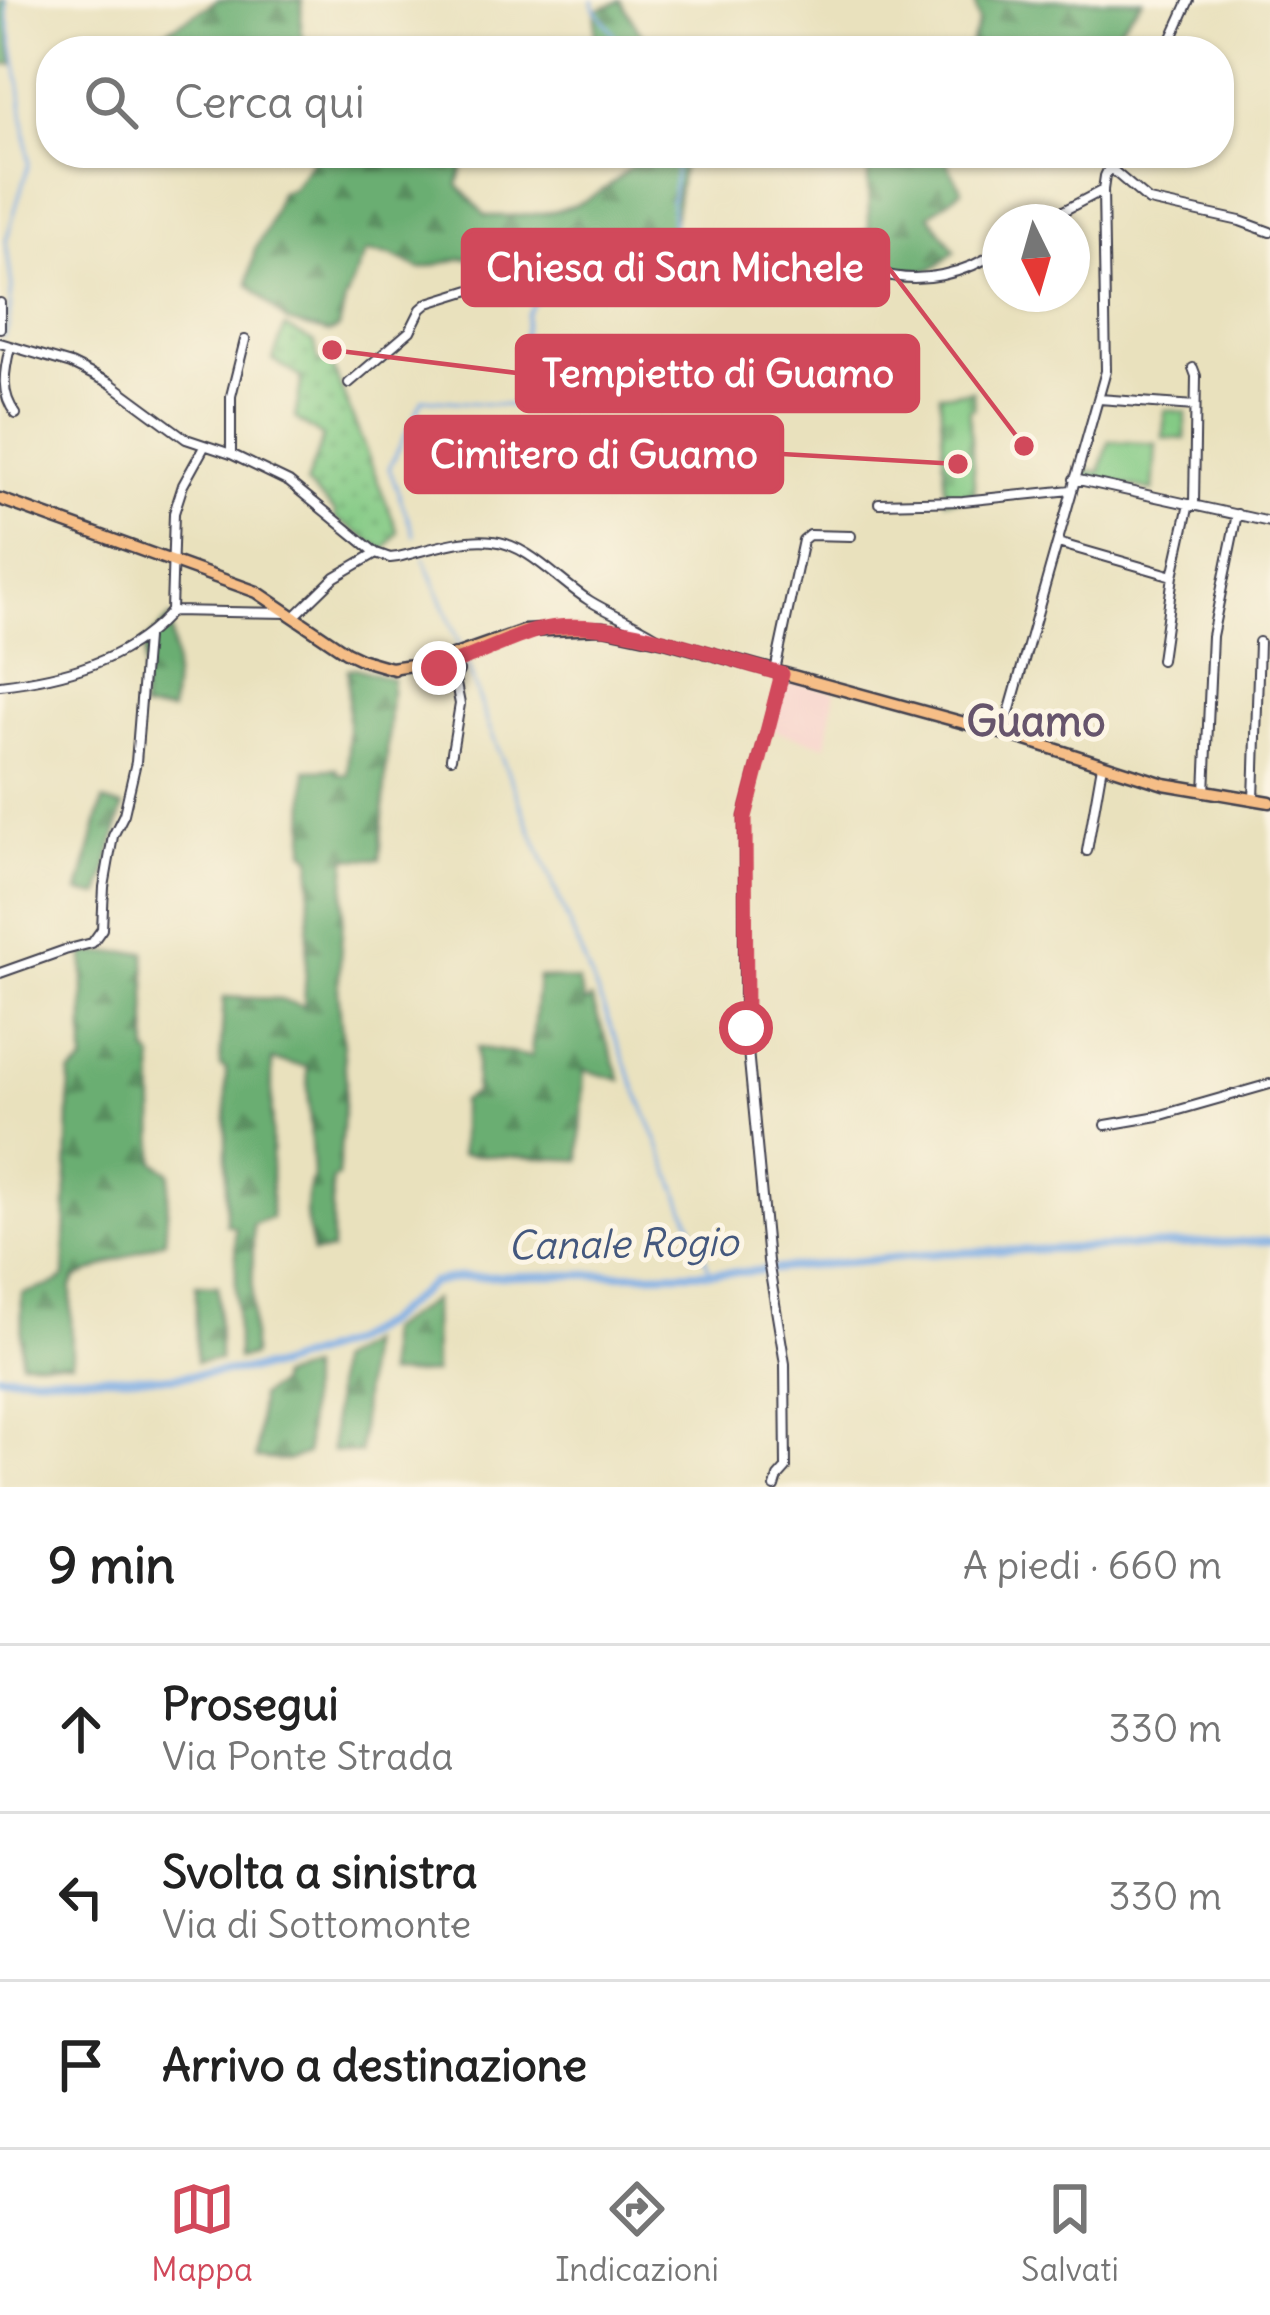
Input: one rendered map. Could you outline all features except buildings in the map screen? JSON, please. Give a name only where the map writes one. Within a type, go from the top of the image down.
[{"type":"main road","points":[[0,499],[257,592],[346,652],[390,668],[461,666],[534,632]]},
{"type":"main road","points":[[390,668],[435,662],[510,634],[597,628],[664,641],[1003,734],[1157,782],[1270,802]]},
{"type":"street","points":[[1173,36],[1189,0]]},
{"type":"street","points":[[1003,734],[1099,400],[1107,353],[1103,190],[1109,168]]},
{"type":"street","points":[[1110,168],[1149,201],[1270,232]]},
{"type":"street","points":[[1076,204],[1103,190]]},
{"type":"street","points":[[632,250],[784,241],[816,247],[882,274],[909,277],[944,276],[982,262]]},
{"type":"street","points":[[349,383],[410,332],[428,303],[483,286]]},
{"type":"street","points":[[0,303],[0,328]]},
{"type":"street","points":[[231,454],[231,396],[245,340]]},
{"type":"street","points":[[16,413],[6,403],[2,380],[5,345],[71,364],[110,383],[186,440],[231,454],[289,482],[376,553],[390,558],[498,541],[664,641]]},
{"type":"street","points":[[1161,660],[1173,577],[1192,504],[1196,376],[1192,368]]},
{"type":"street","points":[[1099,400],[1195,406]]},
{"type":"street","points":[[0,685],[66,673],[129,648],[146,638],[171,611],[177,499],[204,447]]},
{"type":"street","points":[[879,503],[963,501],[1073,484],[1270,522]]},
{"type":"street","points":[[1205,793],[1212,636],[1237,514]]},
{"type":"street","points":[[775,1487],[787,1468],[785,1364],[767,1261],[744,1014],[743,841],[802,540],[809,535],[851,536]]},
{"type":"street","points":[[1058,543],[1173,577]]},
{"type":"street","points":[[171,611],[293,614],[335,577],[376,553]]},
{"type":"street","points":[[589,600],[597,628]]},
{"type":"street","points":[[597,628],[605,618],[603,608]]},
{"type":"street","points":[[0,973],[92,944],[101,928],[113,836],[124,814],[136,762],[146,638]]},
{"type":"street","points":[[1254,800],[1259,642]]},
{"type":"street","points":[[451,758],[460,704],[455,679],[461,666]]},
{"type":"street","points":[[1087,851],[1102,765]]},
{"type":"street","points":[[1106,1125],[1158,1116],[1270,1084]]},
{"type":"shaded area","points":[[793,682],[835,691],[826,745],[771,730],[786,687]]},
{"type":"green space","points":[[0,0],[6,0],[13,64],[0,65]]},
{"type":"green space","points":[[218,0],[302,0],[303,36],[157,36]]},
{"type":"green space","points":[[974,0],[1143,0],[1118,29],[1121,36],[974,36],[979,22]]},
{"type":"green space","points":[[621,1],[643,36],[595,36],[596,10]]},
{"type":"green space","points":[[307,168],[462,168],[458,185],[486,216],[534,214],[573,206],[630,168],[682,168],[673,227],[661,236],[565,260],[463,258],[420,269],[390,255],[366,252],[339,328],[329,333],[287,322],[248,284],[255,249],[280,192],[292,189]]},
{"type":"green space","points":[[870,168],[950,168],[962,190],[929,215],[955,251],[934,268],[908,272],[884,267],[864,255],[854,236],[869,229]]},
{"type":"green space","points":[[285,327],[315,343],[318,362],[331,363],[398,532],[385,550],[335,518],[335,512],[306,484],[323,437],[295,418],[302,378],[273,360]]},
{"type":"green space","points":[[973,391],[974,408],[969,409],[975,498],[946,500],[940,394]]},
{"type":"green space","points":[[1165,410],[1186,412],[1185,439],[1163,438]]},
{"type":"green space","points":[[1109,441],[1156,444],[1153,491],[1083,476],[1085,470],[1100,472]]},
{"type":"green space","points":[[170,618],[175,664],[171,712],[142,710],[145,642]]},
{"type":"green space","points":[[348,669],[392,679],[380,859],[347,858],[338,990],[346,1080],[338,1177],[332,1179],[332,1251],[313,1253],[307,1224],[313,1177],[307,1067],[272,1060],[271,1218],[253,1224],[252,1356],[237,1359],[235,1227],[226,1224],[226,1069],[220,1066],[224,997],[280,999],[304,1007],[312,857],[305,851],[306,770],[337,769],[337,774],[348,775]]},
{"type":"green space","points":[[103,801],[123,807],[100,896],[79,892]]},
{"type":"green space","points":[[145,952],[155,1162],[170,1173],[165,1240],[76,1278],[71,1286],[72,1362],[21,1361],[22,1294],[64,1278],[70,1074],[84,1063],[84,953]]},
{"type":"green space","points":[[538,977],[578,981],[585,1004],[591,999],[621,1080],[584,1070],[580,1160],[461,1154],[461,1101],[475,1093],[477,1047],[531,1057]]},
{"type":"green space","points":[[196,1285],[218,1286],[219,1360],[196,1362]]},
{"type":"green space","points":[[433,1300],[434,1373],[386,1375],[386,1331]]},
{"type":"green space","points":[[366,1343],[360,1453],[332,1451],[335,1362]]},
{"type":"green space","points":[[308,1369],[307,1454],[287,1461],[256,1458],[260,1396],[277,1385],[279,1377]]},
{"type":"waterway","points":[[3,336],[12,287],[6,241],[29,163],[5,0]]},
{"type":"waterway","points":[[593,0],[615,36]]},
{"type":"waterway","points":[[674,243],[671,203],[676,168]]},
{"type":"waterway","points":[[414,535],[389,468],[423,399],[513,406],[527,314],[542,291],[544,269],[675,254]]},
{"type":"waterway","points":[[424,558],[461,648]]},
{"type":"waterway","points":[[467,664],[711,1273]]},
{"type":"waterway","name":"Canale Rogio","points":[[0,1375],[172,1377],[275,1367],[344,1344],[383,1323],[432,1283],[461,1277],[745,1272],[942,1253],[1270,1241]]},
{"type":"place","name":"Tempietto di Guamo","points":[[332,350]]},
{"type":"place","name":"Chiesa di San Michele","points":[[1024,446]]},
{"type":"place","name":"Cimitero di Guamo","points":[[958,464]]},
{"type":"district","name":"Guamo","points":[[1036,721]]},
{"type":"route","points":[[439,668],[534,632],[591,627],[664,641],[782,674],[745,817],[746,1028]]}]
